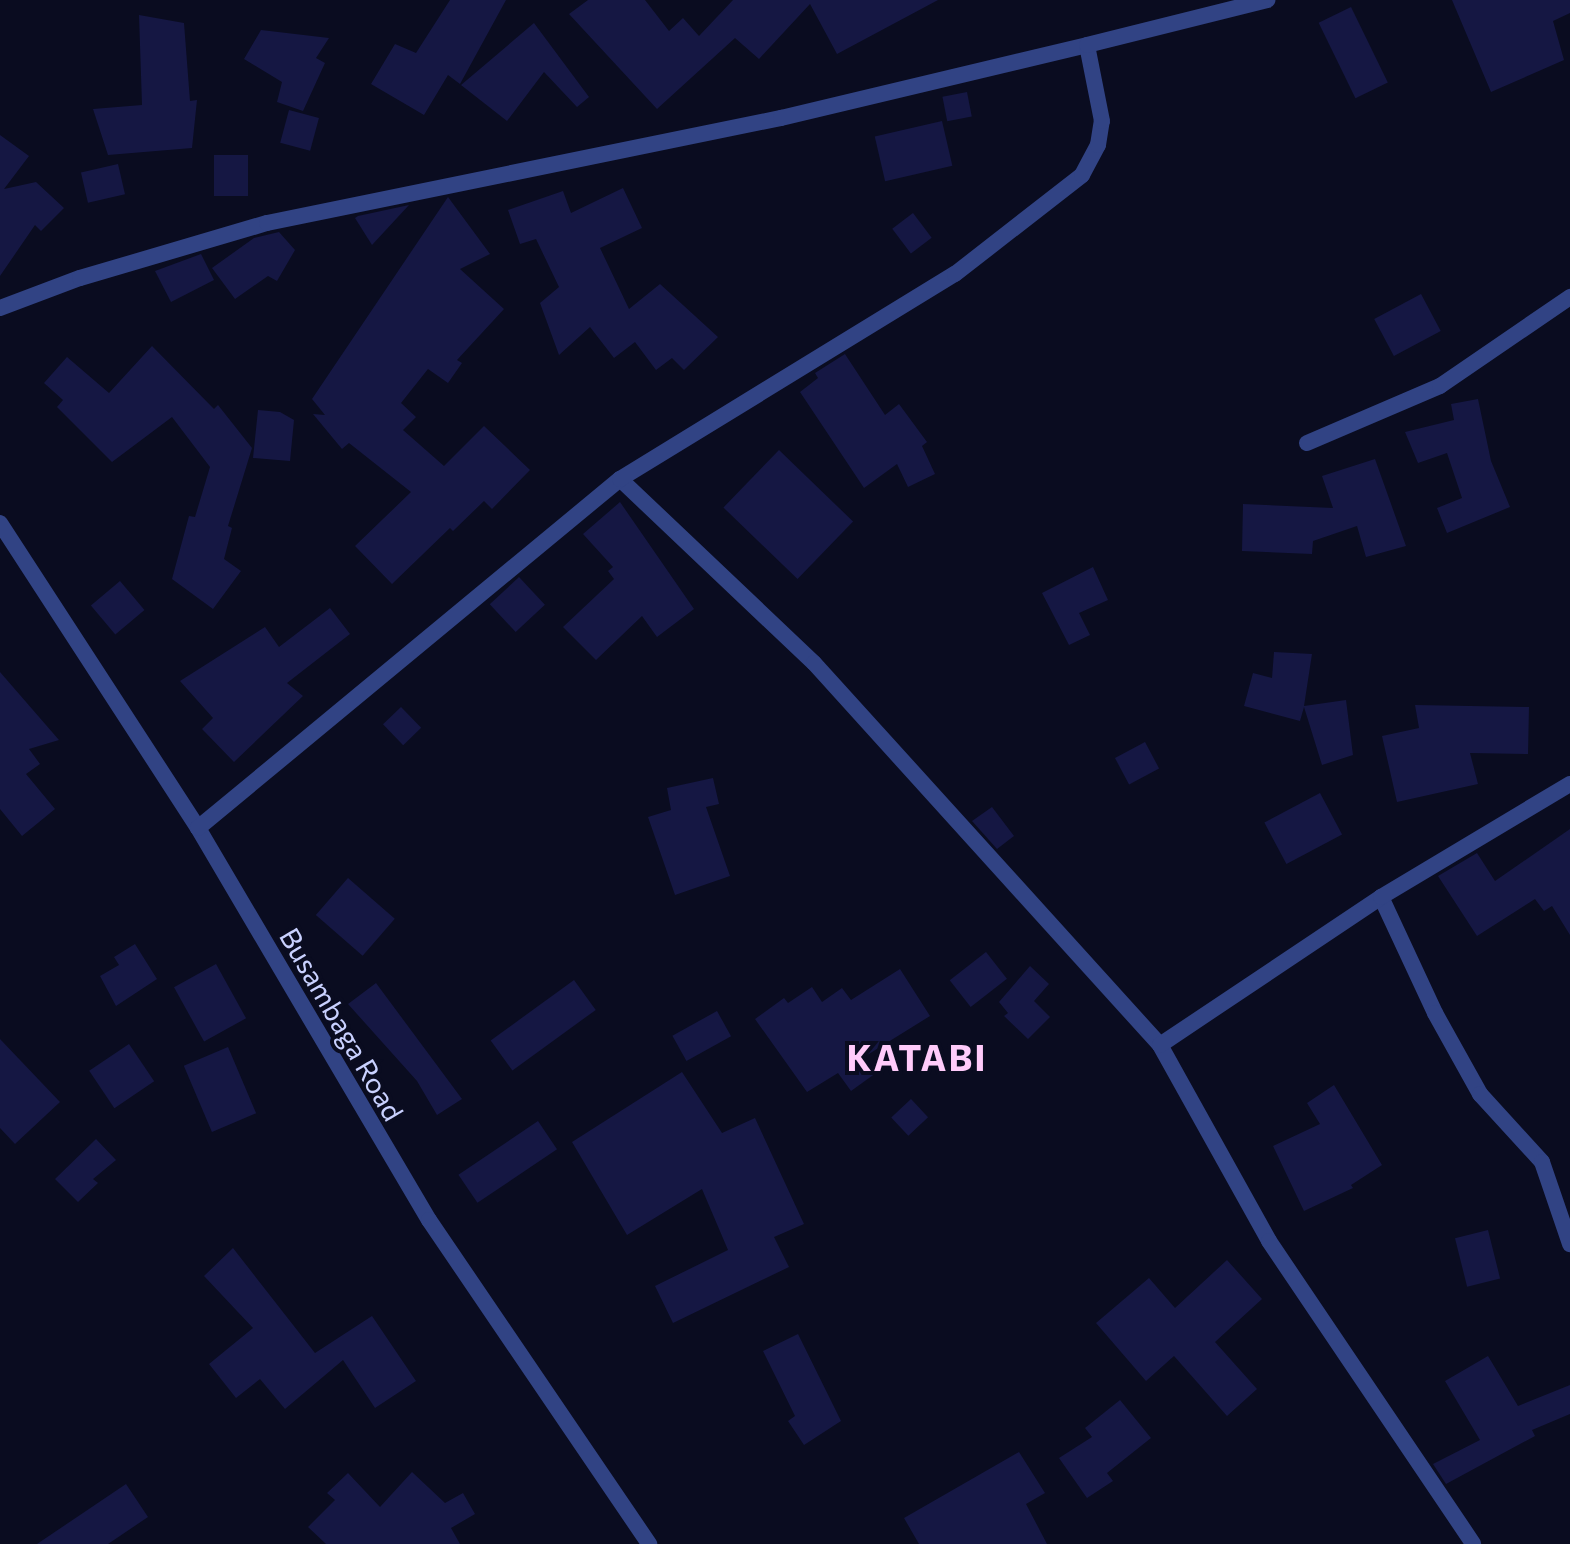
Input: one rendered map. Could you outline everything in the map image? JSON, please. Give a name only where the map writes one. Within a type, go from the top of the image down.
[{"type":"street","points":[[0,308],[80,278],[267,223],[766,122],[1267,0]]},
{"type":"street","points":[[198,828],[620,479],[955,274],[1082,175],[1098,145],[1102,121],[1087,45]]},
{"type":"street","points":[[1307,443],[1440,386],[1570,297]]},
{"type":"street","points":[[620,479],[814,663],[1160,1045],[1269,1241],[1473,1544]]},
{"type":"street","name":"Busambaga Road","points":[[0,523],[198,828],[429,1220],[649,1544]]},
{"type":"street","points":[[1160,1045],[1381,897],[1570,784]]},
{"type":"street","points":[[1381,897],[1435,1013],[1480,1094],[1542,1162],[1570,1244]]},
{"type":"building","points":[[450,0],[506,0],[460,84],[448,75],[424,115],[371,84],[395,44],[416,53]]},
{"type":"building","points":[[588,0],[645,0],[669,31],[683,18],[699,36],[733,0],[938,0],[837,54],[810,4],[759,59],[735,38],[657,109],[569,14]]},
{"type":"building","points":[[1452,0],[1570,0],[1570,13],[1553,21],[1564,60],[1491,92]]},
{"type":"building","points":[[1351,7],[1388,82],[1355,98],[1319,23]]},
{"type":"building","points":[[139,15],[184,23],[190,101],[197,100],[192,148],[108,155],[93,109],[142,105]]},
{"type":"building","points":[[534,23],[589,97],[577,107],[544,72],[507,121],[461,85]]},
{"type":"building","points":[[261,30],[329,38],[316,58],[325,63],[303,111],[277,102],[282,82],[244,59]]},
{"type":"building","points":[[967,92],[972,117],[947,121],[942,97]]},
{"type":"building","points":[[289,110],[319,118],[310,151],[280,143]]},
{"type":"building","points":[[942,121],[952,166],[885,181],[875,137]]},
{"type":"building","points":[[0,135],[29,156],[4,189],[36,182],[64,208],[41,231],[35,225],[0,276]]},
{"type":"building","points":[[214,155],[248,155],[248,196],[214,196]]},
{"type":"building","points":[[118,164],[125,194],[88,203],[81,173]]},
{"type":"building","points":[[623,188],[642,228],[600,248],[629,309],[660,284],[718,337],[684,370],[672,358],[656,370],[635,342],[614,358],[590,327],[559,355],[540,303],[559,287],[536,239],[520,244],[508,210],[563,191],[571,213]]},
{"type":"building","points":[[448,197],[490,254],[460,269],[504,309],[457,360],[462,363],[448,383],[428,369],[401,403],[416,417],[403,430],[444,466],[484,426],[530,470],[492,509],[484,501],[453,531],[450,528],[392,584],[355,546],[411,492],[349,443],[342,449],[313,414],[325,415],[312,399]]},
{"type":"building","points":[[409,205],[372,245],[355,218],[358,216]]},
{"type":"building","points":[[913,213],[932,238],[911,253],[892,229]]},
{"type":"building","points":[[279,232],[295,250],[277,281],[268,276],[235,299],[212,268],[254,238]]},
{"type":"building","points":[[201,254],[214,280],[171,302],[155,271]]},
{"type":"building","points":[[1421,294],[1441,331],[1394,356],[1374,319]]},
{"type":"building","points":[[152,346],[214,409],[218,405],[252,448],[228,526],[232,528],[224,559],[241,571],[213,609],[172,579],[189,516],[195,517],[210,467],[172,417],[112,462],[57,407],[63,400],[44,383],[67,357],[109,393]]},
{"type":"building","points":[[845,354],[885,415],[899,404],[927,442],[922,446],[935,474],[908,487],[897,464],[864,488],[800,392],[818,378],[815,373]]},
{"type":"building","points":[[1478,399],[1491,461],[1510,507],[1447,533],[1437,508],[1462,498],[1447,453],[1418,463],[1405,432],[1454,420],[1451,404]]},
{"type":"building","points":[[258,410],[280,412],[294,420],[290,461],[253,458]]},
{"type":"building","points":[[779,450],[853,522],[798,579],[723,508]]},
{"type":"building","points":[[1375,459],[1406,546],[1366,557],[1357,526],[1313,541],[1312,554],[1242,551],[1243,504],[1333,508],[1322,476]]},
{"type":"building","points":[[620,502],[694,609],[657,637],[642,616],[596,660],[563,627],[614,579],[608,571],[613,567],[583,534]]},
{"type":"building","points":[[1093,567],[1108,600],[1079,613],[1090,635],[1069,645],[1042,593]]},
{"type":"building","points":[[519,577],[545,605],[516,632],[490,604]]},
{"type":"building","points":[[120,581],[144,610],[115,635],[91,605]]},
{"type":"building","points":[[330,608],[350,634],[287,683],[303,696],[234,762],[202,729],[213,718],[180,681],[265,627],[279,647]]},
{"type":"building","points":[[1274,652],[1312,654],[1304,706],[1346,700],[1353,755],[1322,765],[1304,707],[1300,721],[1244,706],[1253,673],[1272,678]]},
{"type":"building","points":[[0,672],[59,740],[29,749],[40,764],[26,774],[55,809],[22,836],[0,809]]},
{"type":"building","points":[[1415,705],[1529,707],[1528,754],[1470,753],[1478,784],[1397,802],[1382,736],[1419,728]]},
{"type":"building","points":[[401,707],[421,728],[403,745],[383,724]]},
{"type":"building","points":[[1145,742],[1159,768],[1129,784],[1115,758]]},
{"type":"building","points":[[713,778],[719,804],[706,807],[730,876],[675,895],[648,817],[671,810],[667,788]]},
{"type":"building","points":[[1320,793],[1342,834],[1286,864],[1264,823]]},
{"type":"building","points":[[992,807],[1014,836],[997,849],[972,821]]},
{"type":"building","points":[[1570,829],[1570,935],[1552,906],[1544,911],[1535,899],[1477,936],[1438,876],[1477,853],[1495,881]]},
{"type":"building","points":[[348,878],[395,919],[363,956],[316,915]]},
{"type":"building","points":[[135,944],[157,979],[116,1006],[100,976],[119,965],[114,957]]},
{"type":"building","points":[[986,952],[1007,979],[971,1007],[950,980]]},
{"type":"building","points":[[216,964],[246,1018],[204,1041],[174,987]]},
{"type":"building","points":[[1030,966],[1049,984],[1034,1001],[1050,1017],[1028,1039],[1004,1016],[1008,1013],[999,1002]]},
{"type":"building","points":[[900,969],[930,1016],[864,1057],[876,1073],[851,1091],[838,1073],[807,1092],[755,1019],[784,998],[788,1003],[812,987],[822,1002],[842,988],[851,1000]]},
{"type":"building","points":[[574,980],[596,1010],[512,1070],[491,1041]]},
{"type":"building","points":[[376,983],[462,1099],[437,1115],[417,1081],[348,1004]]},
{"type":"building","points":[[717,1011],[731,1036],[686,1061],[672,1036]]},
{"type":"building","points":[[0,1039],[60,1102],[15,1144],[0,1128]]},
{"type":"building","points":[[129,1044],[154,1081],[114,1108],[89,1071]]},
{"type":"building","points":[[228,1047],[256,1113],[212,1132],[184,1066]]},
{"type":"building","points":[[682,1072],[722,1133],[755,1118],[804,1224],[774,1237],[789,1267],[673,1323],[655,1286],[728,1250],[702,1189],[627,1235],[572,1142]]},
{"type":"building","points":[[1334,1085],[1382,1165],[1351,1185],[1353,1188],[1304,1211],[1273,1146],[1320,1124],[1307,1103]]},
{"type":"building","points":[[911,1099],[928,1117],[908,1136],[891,1117]]},
{"type":"building","points":[[538,1121],[557,1149],[477,1203],[458,1175]]},
{"type":"building","points":[[96,1139],[116,1160],[93,1179],[98,1183],[78,1202],[55,1179]]},
{"type":"building","points":[[1488,1230],[1500,1279],[1467,1287],[1455,1238]]},
{"type":"building","points":[[233,1248],[315,1353],[372,1316],[416,1381],[375,1408],[343,1360],[285,1409],[260,1379],[236,1398],[209,1364],[253,1328],[204,1276]]},
{"type":"building","points":[[1227,1260],[1262,1299],[1215,1342],[1257,1389],[1227,1416],[1174,1356],[1146,1381],[1096,1323],[1149,1278],[1175,1308]]},
{"type":"building","points":[[798,1334],[841,1421],[804,1445],[788,1421],[795,1416],[763,1351]]},
{"type":"building","points":[[1488,1356],[1518,1406],[1570,1385],[1570,1414],[1532,1430],[1535,1436],[1446,1484],[1433,1464],[1480,1440],[1445,1381]]},
{"type":"building","points":[[1120,1400],[1151,1438],[1107,1473],[1113,1481],[1087,1498],[1059,1458],[1092,1437],[1085,1428]]},
{"type":"building","points":[[1019,1452],[1045,1493],[1026,1504],[1047,1544],[919,1544],[904,1518]]},
{"type":"building","points":[[412,1472],[445,1503],[463,1493],[475,1514],[451,1528],[460,1544],[326,1544],[308,1527],[335,1500],[327,1493],[348,1473],[380,1507]]},
{"type":"building","points":[[126,1484],[148,1517],[108,1544],[37,1544]]},
{"type":"district","name":"KATABI","points":[[917,1057]]}]
